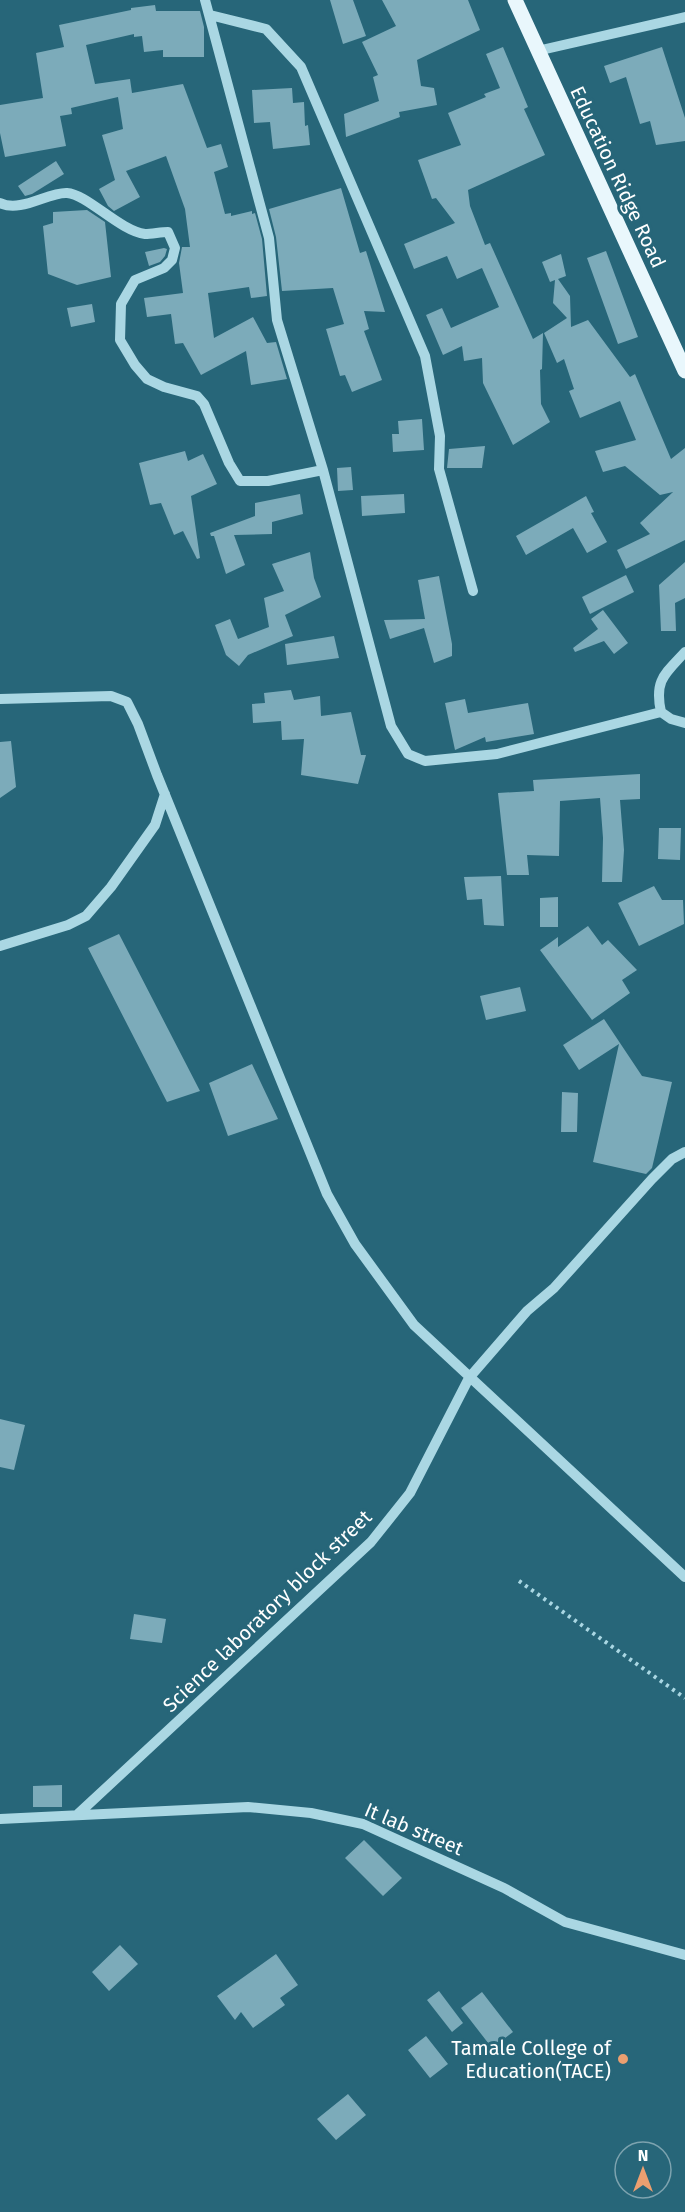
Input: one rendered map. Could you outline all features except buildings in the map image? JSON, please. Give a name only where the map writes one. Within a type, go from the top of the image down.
[{"type":"main road","name":"Education Ridge Road","points":[[515,0],[685,371]]},
{"type":"street","points":[[205,0],[269,238],[277,321],[323,470],[391,726],[408,754],[425,760],[497,754],[662,712]]},
{"type":"street","points":[[210,15],[266,29],[301,67],[425,356],[440,436],[440,469],[473,591]]},
{"type":"street","points":[[537,51],[685,17]]},
{"type":"street","points":[[0,203],[7,206],[18,205],[68,193],[121,224],[146,234],[168,232],[175,248],[172,260],[164,268],[135,280],[121,304],[120,340],[135,365],[147,379],[164,387],[197,396],[204,404],[229,463],[240,481],[268,481],[323,470]]},
{"type":"street","points":[[685,652],[660,682],[658,696],[662,712],[671,719],[685,723]]},
{"type":"street","points":[[0,699],[111,696],[126,702],[138,724],[327,1194],[355,1244],[414,1325],[685,1577]]},
{"type":"street","points":[[0,946],[68,925],[86,915],[111,887],[155,825],[165,794]]},
{"type":"street","name":"Science laboratory block street","points":[[78,1814],[371,1542],[410,1493],[469,1378],[527,1311],[554,1288],[652,1179],[672,1159],[685,1152]]},
{"type":"street","name":"It lab street","points":[[0,1820],[78,1814],[248,1807],[311,1813],[363,1824],[504,1888],[565,1922],[685,1955]]},
{"type":"path","points":[[519,1581],[685,1698]]},
{"type":"place","name":"Tamale College of Education(TACE)","points":[[623,2059]]}]
